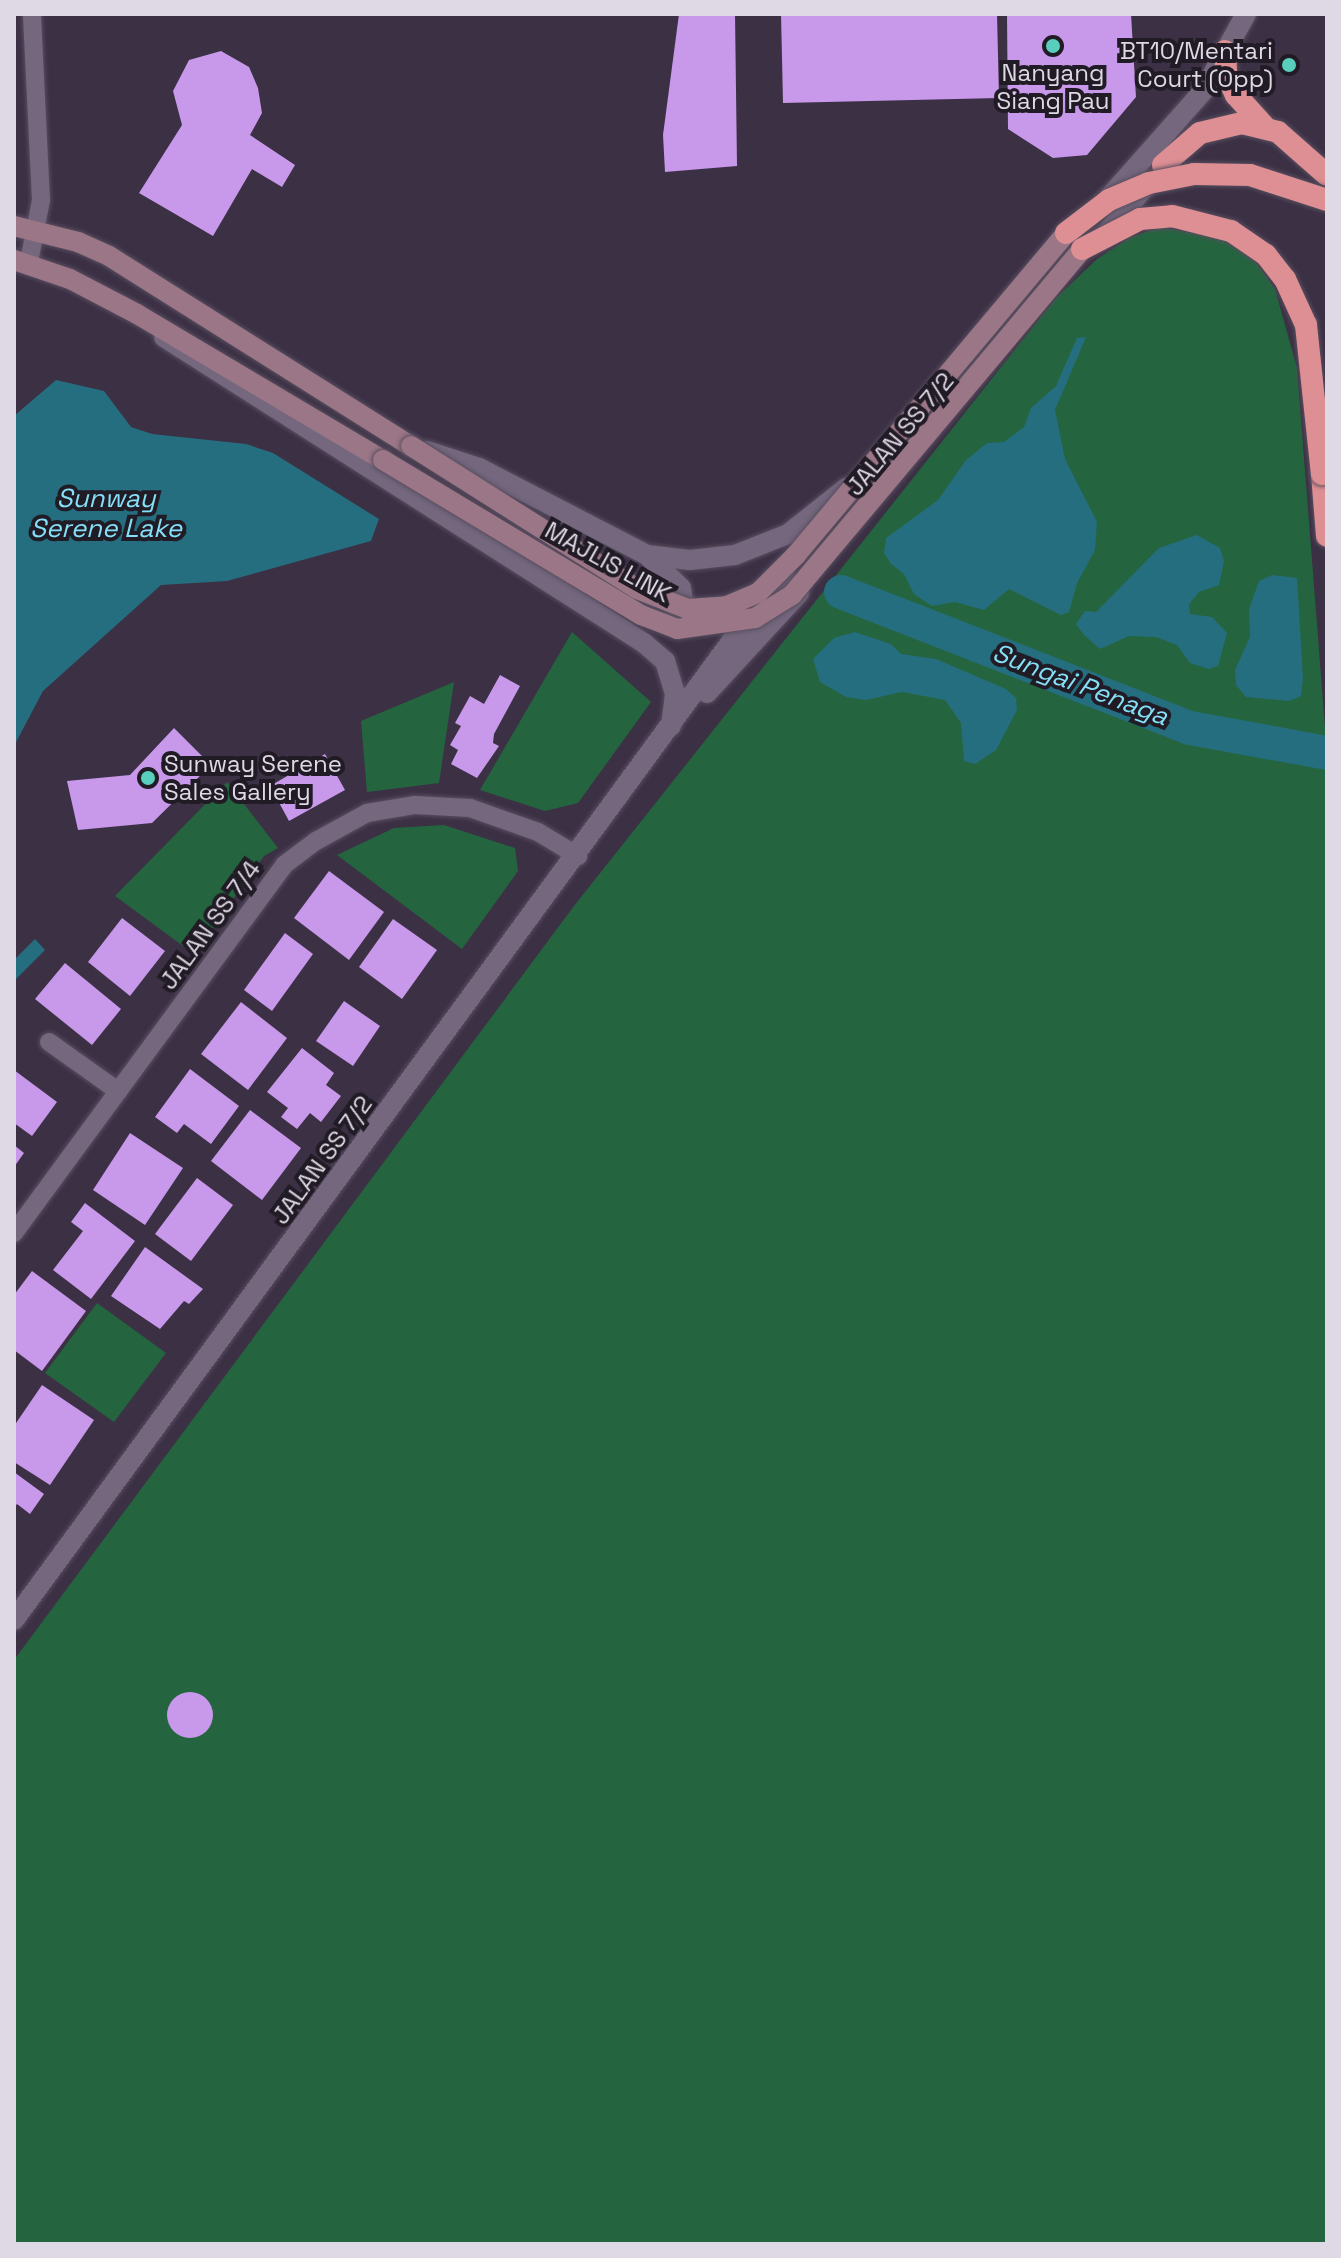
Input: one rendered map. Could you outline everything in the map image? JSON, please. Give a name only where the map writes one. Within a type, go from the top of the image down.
[{"type":"highway","points":[[1225,51],[1226,73],[1236,95],[1265,127],[1293,143],[1327,175]]},
{"type":"highway","points":[[1163,165],[1200,133],[1232,124],[1265,127]]},
{"type":"highway","points":[[1074,241],[1109,200],[1149,183],[1194,174],[1250,175],[1327,200]]},
{"type":"highway","points":[[1074,241],[1140,219],[1172,216],[1231,231],[1266,255],[1285,279],[1306,325],[1327,536]]},
{"type":"main road","name":"MAJLIS LINK","points":[[24,227],[109,256],[637,589],[688,609],[727,606],[758,593],[796,555],[1074,241]]},
{"type":"main road","name":"MAJLIS LINK","points":[[21,261],[137,314],[641,615],[677,629],[755,618],[792,595],[1074,241]]},
{"type":"street","points":[[21,261],[24,227],[41,200],[32,14]]},
{"type":"street","name":"JALAN SS 7/2","points":[[14,1620],[578,856],[733,639],[1011,303],[1116,191],[1204,90],[1246,14]]},
{"type":"street","name":"JALAN SS 7/2","points":[[670,730],[751,649],[1163,165]]},
{"type":"street","points":[[137,314],[186,355],[586,605],[665,661],[675,694],[670,730]]},
{"type":"street","points":[[411,446],[479,468],[647,555],[681,588],[683,601],[670,624],[623,622],[586,605]]},
{"type":"street","points":[[647,555],[690,560],[735,555],[788,534],[882,459]]},
{"type":"street","name":"JALAN SS 7/4","points":[[14,1232],[284,865],[367,813],[415,805],[470,808],[538,832],[578,856]]},
{"type":"street","points":[[49,1042],[118,1091]]},
{"type":"green space","points":[[1160,227],[1221,238],[1256,262],[1275,289],[1297,368],[1327,753],[1327,2244],[14,2244],[14,1660],[574,906],[1055,299],[1097,259],[1129,238]]},
{"type":"green space","points":[[572,632],[651,702],[578,803],[545,811],[480,790]]},
{"type":"green space","points":[[454,682],[439,783],[367,792],[361,721]]},
{"type":"green space","points":[[227,782],[278,848],[264,856],[194,954],[115,896]]},
{"type":"green space","points":[[444,825],[515,848],[518,871],[462,949],[337,855],[394,828]]},
{"type":"green space","points":[[97,1303],[166,1353],[114,1422],[45,1373]]},
{"type":"water","points":[[1086,337],[1055,410],[1065,459],[1097,522],[1095,550],[1077,583],[1069,612],[1061,615],[1009,589],[984,610],[955,602],[932,606],[914,594],[904,574],[891,564],[884,553],[886,538],[938,500],[966,460],[987,443],[1004,442],[1024,427],[1031,408],[1056,386],[1077,338]]},
{"type":"water","name":"Sunway Serene Lake","points":[[56,380],[104,391],[131,427],[152,434],[246,444],[273,453],[379,519],[371,541],[227,581],[161,585],[43,691],[14,746],[14,416]]},
{"type":"water","points":[[1197,535],[1220,548],[1224,561],[1219,585],[1199,592],[1189,604],[1190,614],[1212,617],[1227,633],[1218,666],[1209,669],[1190,663],[1177,645],[1156,637],[1129,636],[1100,649],[1084,635],[1076,624],[1085,611],[1096,612],[1159,548]]},
{"type":"water","points":[[1272,575],[1297,578],[1303,678],[1301,696],[1289,701],[1246,697],[1236,685],[1235,670],[1250,637],[1249,609],[1259,581]]},
{"type":"water","points":[[855,632],[891,644],[901,654],[936,659],[1006,689],[1016,698],[1017,710],[996,750],[975,764],[964,761],[961,723],[945,700],[902,692],[866,700],[846,697],[820,682],[813,659],[834,638]]},
{"type":"water","points":[[35,939],[45,950],[14,981],[14,960]]},
{"type":"building","points":[[679,14],[735,14],[737,166],[665,172],[663,135]]},
{"type":"building","points":[[781,14],[997,14],[999,98],[783,103]]},
{"type":"building","points":[[1007,14],[1131,14],[1136,97],[1087,155],[1053,158],[1008,129]]},
{"type":"building","points":[[221,51],[249,67],[258,88],[262,113],[250,135],[295,165],[282,187],[252,169],[213,236],[139,193],[182,125],[173,91],[189,60]]},
{"type":"building","points":[[500,675],[520,686],[494,734],[493,743],[499,746],[477,778],[451,764],[458,750],[450,745],[461,726],[455,723],[470,696],[484,704]]},
{"type":"building","name":"Sunway Serene Sales Gallery","points":[[174,728],[211,765],[152,823],[78,830],[67,781],[130,775]]},
{"type":"building","points":[[325,754],[345,790],[289,821],[270,786]]},
{"type":"building","points":[[329,871],[384,912],[349,960],[294,918]]},
{"type":"building","points":[[122,918],[165,951],[130,996],[88,962]]},
{"type":"building","points":[[393,919],[437,950],[402,999],[359,967]]},
{"type":"building","points":[[285,933],[313,954],[272,1011],[244,990]]},
{"type":"building","points":[[65,963],[121,1009],[92,1045],[35,999]]},
{"type":"building","points":[[344,1001],[380,1026],[353,1066],[316,1041]]},
{"type":"building","points":[[241,1002],[287,1038],[248,1090],[201,1054]]},
{"type":"building","points":[[302,1048],[334,1073],[326,1085],[341,1096],[321,1122],[310,1113],[297,1129],[281,1117],[288,1108],[267,1092]]},
{"type":"building","points":[[190,1069],[239,1106],[211,1144],[184,1124],[177,1133],[155,1117]]},
{"type":"building","points":[[14,1070],[57,1102],[32,1136],[14,1123]]},
{"type":"building","points":[[250,1110],[301,1148],[262,1200],[211,1161]]},
{"type":"building","points":[[130,1133],[183,1168],[145,1225],[93,1190]]},
{"type":"building","points":[[14,1145],[24,1153],[14,1167]]},
{"type":"building","points":[[197,1178],[233,1205],[191,1261],[155,1234]]},
{"type":"building","points":[[85,1203],[135,1241],[91,1299],[53,1270],[83,1231],[71,1222]]},
{"type":"building","points":[[145,1247],[203,1289],[189,1304],[184,1301],[160,1329],[111,1296]]},
{"type":"building","points":[[32,1271],[86,1311],[42,1371],[14,1350],[14,1295]]},
{"type":"building","points":[[42,1385],[94,1420],[50,1485],[14,1462],[14,1426]]},
{"type":"building","points":[[14,1472],[44,1494],[30,1514],[17,1504],[14,1508]]},
{"type":"building","points":[[190,1692],[206,1699],[213,1715],[206,1731],[190,1738],[174,1731],[167,1715],[174,1699]]},
{"type":"waterway","name":"Sungai Penaga","points":[[841,592],[1190,728],[1327,753]]},
{"type":"place","name":"Nanyang Siang Pau","points":[[1053,46]]},
{"type":"place","name":"BT10/Mentari Court (Opp)","points":[[1289,65]]},
{"type":"place","name":"Sunway Serene Sales Gallery","points":[[148,778]]}]
